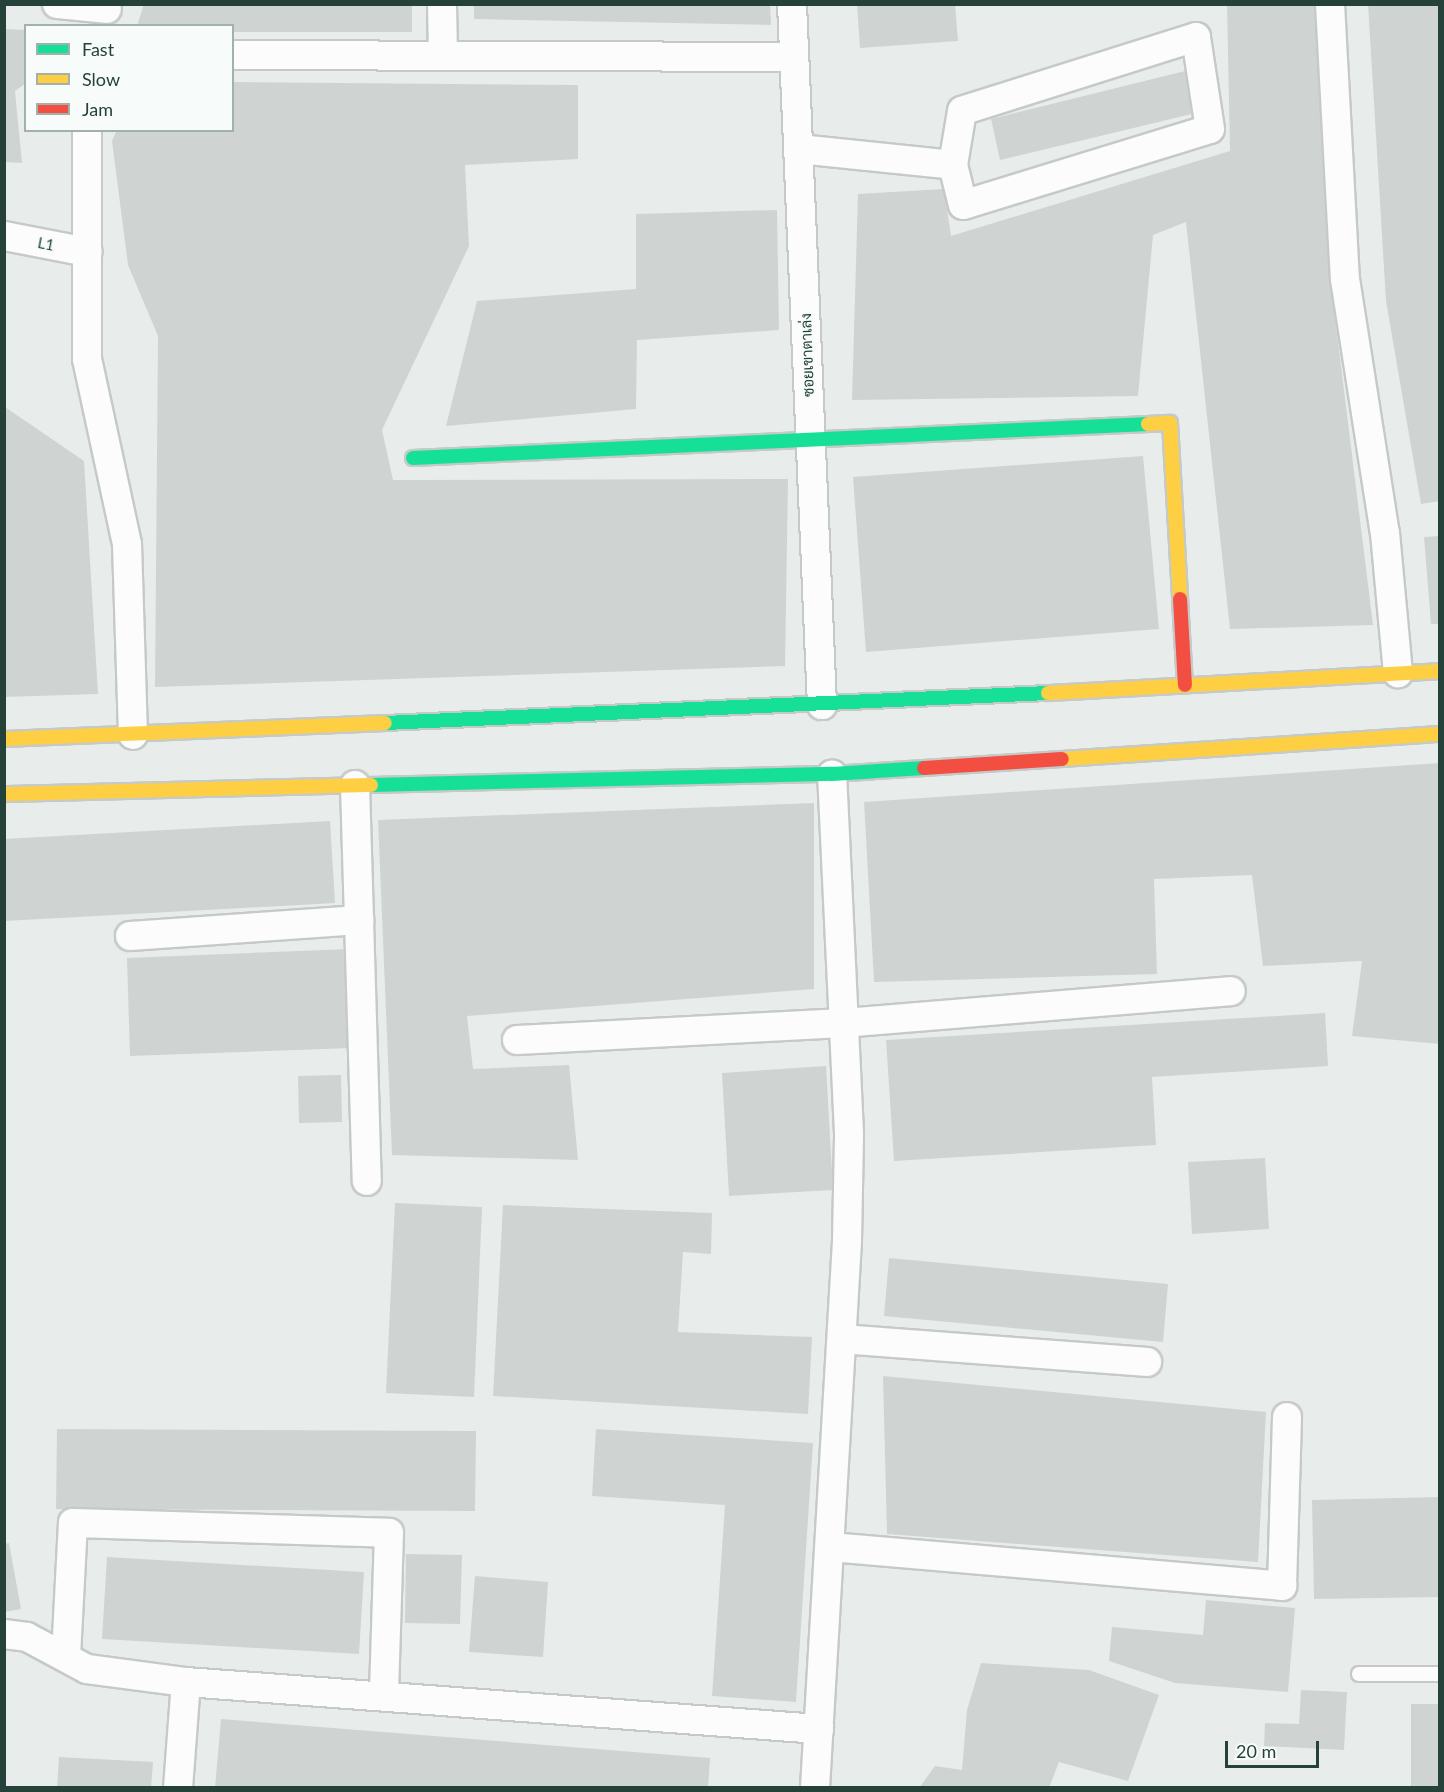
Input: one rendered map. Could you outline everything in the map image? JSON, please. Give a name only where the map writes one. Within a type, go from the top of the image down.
[{"type":"main road","points":[[413,458],[1170,423],[1185,685]]},
{"type":"main road","points":[[4,739],[822,705],[1440,671]]},
{"type":"main road","points":[[4,794],[832,774],[1440,734]]},
{"type":"street","points":[[57,4],[106,13]]},
{"type":"street","points":[[442,4],[442,56]]},
{"type":"street","name":"ซอยเขาตาเล่ง","points":[[792,4],[822,705]]},
{"type":"street","points":[[1330,4],[1345,279],[1385,533],[1398,673]]},
{"type":"street","points":[[1196,37],[1210,129],[963,204],[953,165],[962,111],[1196,37]]},
{"type":"street","points":[[234,55],[795,57]]},
{"type":"street","points":[[87,132],[87,359],[127,544],[132,735]]},
{"type":"street","points":[[799,149],[953,165]]},
{"type":"street","name":"L1","points":[[4,236],[87,252]]},
{"type":"street","points":[[815,1788],[842,1339],[849,1133],[832,774]]},
{"type":"street","points":[[355,785],[367,1181]]},
{"type":"street","points":[[130,936],[359,920]]},
{"type":"street","points":[[517,1040],[844,1023],[1231,992]]},
{"type":"street","points":[[842,1339],[1147,1362]]},
{"type":"street","points":[[830,1547],[1281,1586],[1287,1417]]},
{"type":"street","points":[[66,1656],[73,1523],[389,1533],[384,1696]]},
{"type":"street","points":[[4,1634],[27,1637],[87,1669],[186,1682],[819,1729]]},
{"type":"street","points":[[178,1788],[186,1682]]},
{"type":"lane","points":[[1359,1674],[1440,1674]]},
{"type":"building","points":[[144,4],[412,4],[412,32],[234,32],[234,24],[138,24]]},
{"type":"building","points":[[474,4],[770,4],[771,25],[474,19]]},
{"type":"building","points":[[857,4],[955,4],[958,41],[860,48]]},
{"type":"building","points":[[1227,4],[1315,4],[1335,317],[1373,625],[1230,629],[1186,222],[1153,235],[1138,396],[852,400],[858,194],[944,189],[951,236],[1230,151]]},
{"type":"building","points":[[1368,4],[1440,4],[1440,501],[1421,504],[1386,301]]},
{"type":"building","points":[[4,29],[24,30],[24,84],[15,91],[22,163],[4,162]]},
{"type":"building","points":[[1185,71],[1196,113],[1000,160],[991,119]]},
{"type":"building","points":[[234,82],[578,85],[578,159],[465,165],[469,246],[382,430],[393,480],[788,479],[785,666],[155,687],[158,336],[128,265],[112,141],[116,132],[234,132]]},
{"type":"building","points":[[777,210],[779,330],[637,340],[636,409],[446,426],[477,301],[636,289],[636,214]]},
{"type":"building","points":[[5,407],[84,461],[98,694],[4,697]]},
{"type":"building","points":[[1143,456],[1159,629],[866,652],[853,477]]},
{"type":"building","points":[[1440,536],[1440,624],[1431,624],[1424,537]]},
{"type":"building","points":[[1440,763],[1440,1044],[1352,1036],[1362,961],[1263,966],[1252,875],[1154,879],[1157,974],[874,982],[864,802]]},
{"type":"building","points":[[814,803],[814,989],[467,1016],[473,1069],[569,1065],[578,1160],[392,1155],[378,820]]},
{"type":"building","points":[[330,821],[335,903],[4,921],[4,839]]},
{"type":"building","points":[[348,949],[352,1048],[130,1056],[127,958]]},
{"type":"building","points":[[1325,1013],[1328,1066],[1152,1077],[1156,1145],[894,1161],[886,1040]]},
{"type":"building","points":[[826,1066],[833,1190],[729,1196],[722,1073]]},
{"type":"building","points":[[341,1075],[342,1122],[299,1123],[298,1076]]},
{"type":"building","points":[[1265,1158],[1269,1229],[1192,1234],[1188,1162]]},
{"type":"building","points":[[395,1203],[482,1207],[474,1397],[386,1393]]},
{"type":"building","points":[[503,1205],[712,1213],[711,1254],[683,1252],[678,1332],[812,1337],[808,1414],[493,1396]]},
{"type":"building","points":[[889,1258],[1168,1284],[1163,1342],[884,1316]]},
{"type":"building","points":[[883,1376],[1266,1412],[1258,1562],[887,1534]]},
{"type":"building","points":[[57,1429],[476,1431],[475,1511],[56,1509]]},
{"type":"building","points":[[596,1429],[813,1443],[796,1702],[712,1696],[725,1505],[592,1496]]},
{"type":"building","points":[[1440,1497],[1440,1597],[1314,1599],[1312,1500]]},
{"type":"building","points":[[9,1543],[21,1609],[4,1612],[4,1544]]},
{"type":"building","points":[[406,1554],[462,1555],[460,1624],[405,1623]]},
{"type":"building","points":[[107,1557],[364,1572],[359,1654],[102,1639]]},
{"type":"building","points":[[475,1576],[548,1582],[543,1657],[469,1652]]},
{"type":"building","points":[[1206,1600],[1295,1608],[1288,1692],[1175,1683],[1109,1661],[1112,1627],[1203,1635]]},
{"type":"building","points":[[981,1663],[1089,1670],[1159,1695],[1128,1781],[1059,1762],[1049,1788],[919,1788],[935,1766],[962,1770],[967,1710]]},
{"type":"building","points":[[1301,1690],[1347,1692],[1344,1750],[1264,1746],[1265,1723],[1299,1724]]},
{"type":"building","points":[[1411,1704],[1440,1704],[1440,1788],[1411,1788]]},
{"type":"building","points":[[221,1719],[710,1758],[708,1788],[215,1788]]},
{"type":"building","points":[[59,1757],[153,1762],[151,1788],[57,1788]]},
{"type":"traffic: fast","points":[[413,458],[1148,424]]},
{"type":"traffic: fast","points":[[385,723],[1048,693]]},
{"type":"traffic: fast","points":[[371,785],[832,774],[924,768]]},
{"type":"traffic: slow","points":[[1148,424],[1170,423],[1180,599]]},
{"type":"traffic: slow","points":[[1048,693],[1440,671]]},
{"type":"traffic: slow","points":[[4,739],[385,723]]},
{"type":"traffic: slow","points":[[1062,759],[1440,734]]},
{"type":"traffic: slow","points":[[4,794],[371,785]]},
{"type":"traffic: jam","points":[[1180,599],[1185,685]]},
{"type":"traffic: jam","points":[[924,768],[1062,759]]}]
